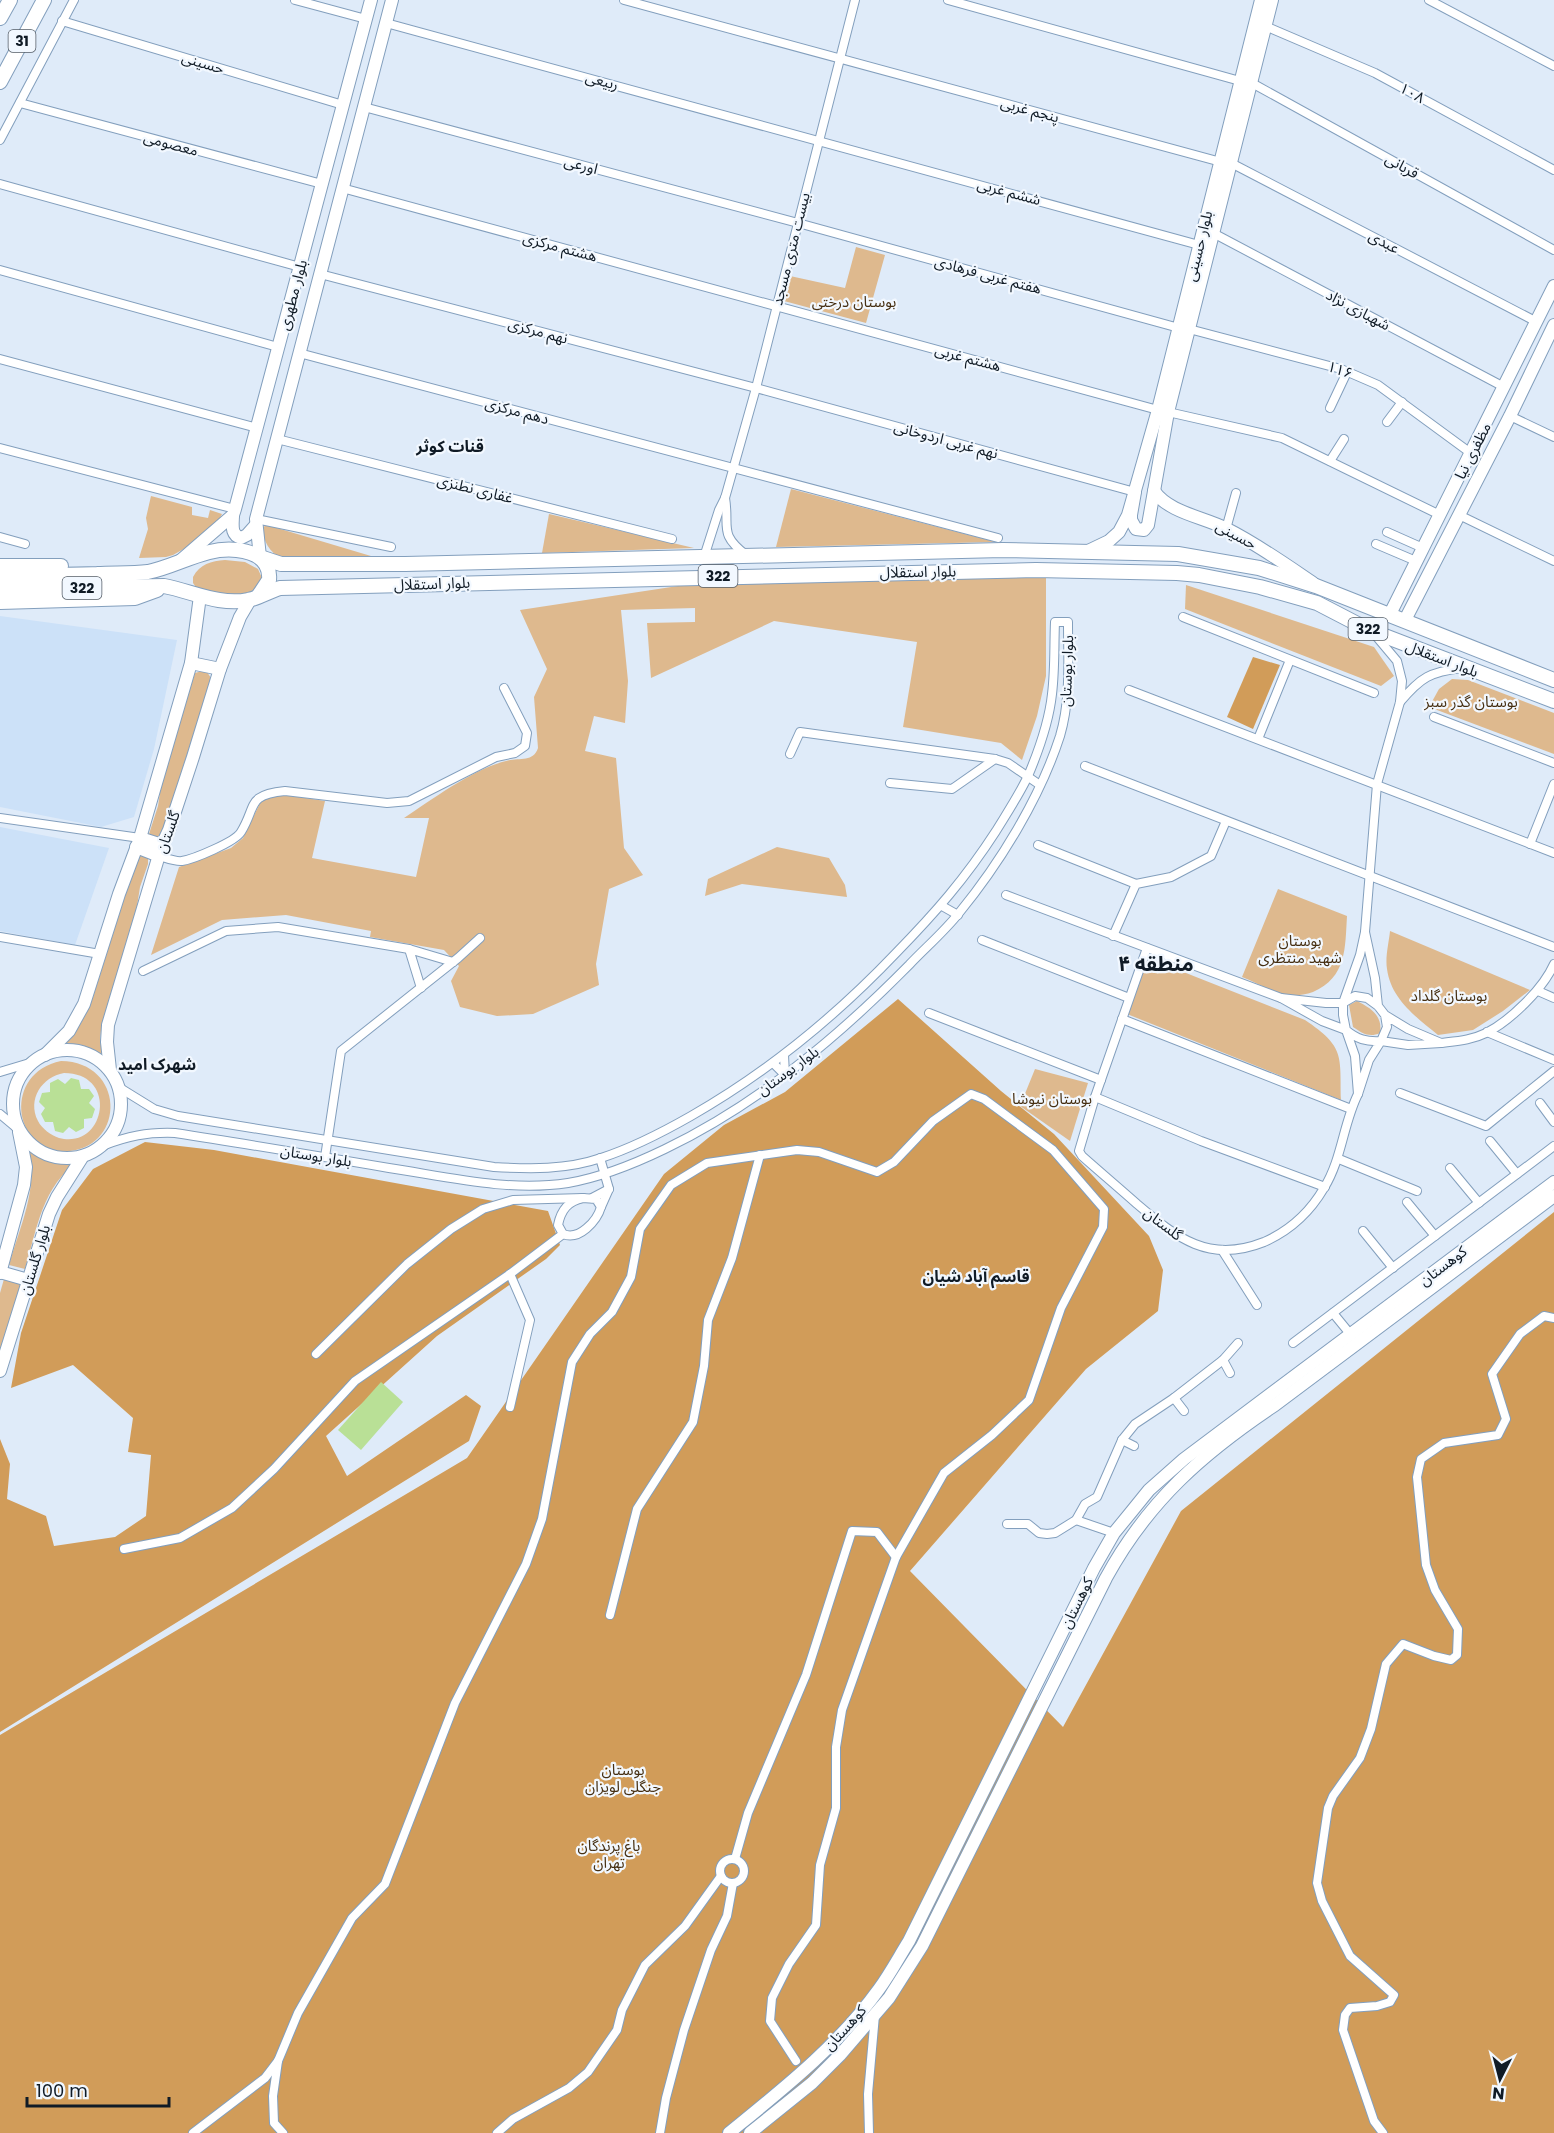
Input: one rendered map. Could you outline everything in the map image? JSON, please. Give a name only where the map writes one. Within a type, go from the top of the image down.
[{"type":"main road","name":"31","points":[[0,18],[10,0]]},
{"type":"main road","name":"31","points":[[0,82],[44,0]]},
{"type":"main road","name":"بلوار مطهری","points":[[234,512],[371,0]]},
{"type":"main road","name":"بلوار مطهری","points":[[255,523],[392,0]]},
{"type":"main road","name":"بلوار حسینی","points":[[1163,411],[1148,525],[1140,530],[1136,529],[1131,520],[1135,492],[1163,411],[1184,328],[1213,233],[1261,0]]},
{"type":"main road","name":"بلوار حسینی","points":[[1245,82],[1272,0]]},
{"type":"main road","name":"بلوار حسینی","points":[[1184,328],[1199,245],[1226,162]]},
{"type":"main road","name":"مظفری نیا","points":[[1390,614],[1554,286]]},
{"type":"main road","name":"مظفری نیا","points":[[1405,620],[1554,325]]},
{"type":"main road","name":"حسینی","points":[[1154,491],[1159,499],[1171,506],[1226,529],[1279,559],[1316,586]]},
{"type":"main road","points":[[1086,552],[1109,541],[1119,532],[1128,515],[1135,492]]},
{"type":"main road","points":[[234,512],[233,532],[237,537],[247,535],[255,523]]},
{"type":"main road","points":[[0,566],[168,566],[234,512]]},
{"type":"main road","points":[[255,523],[260,557],[267,564],[270,576],[267,586],[255,598]]},
{"type":"main road","name":"بلوار استقلال","points":[[168,566],[217,550],[239,550],[281,564],[405,564],[1003,550],[1178,554],[1258,568],[1316,586],[1554,680]]},
{"type":"main road","points":[[1177,573],[1178,554]]},
{"type":"main road","points":[[319,587],[311,582],[310,574],[314,568],[328,564]]},
{"type":"main road","name":"322","points":[[0,576],[147,572],[168,566]]},
{"type":"main road","name":"بلوار استقلال","points":[[164,586],[230,601],[255,598],[280,588],[1035,570],[1177,573],[1260,587],[1317,603],[1369,630],[1554,701]]},
{"type":"main road","points":[[0,602],[135,598],[152,593],[164,586]]},
{"type":"main road","name":"322","points":[[0,589],[164,586]]},
{"type":"main road","points":[[1402,591],[1403,597],[1407,600],[1419,592]]},
{"type":"main road","name":"گلستان","points":[[45,1055],[69,1031],[84,1005],[138,843],[191,663],[200,596]]},
{"type":"main road","name":"گلستان","points":[[110,1070],[108,1025],[161,850],[170,830],[219,669],[240,618],[255,598]]},
{"type":"main road","points":[[191,663],[219,669]]},
{"type":"main road","points":[[138,843],[161,850]]},
{"type":"main road","points":[[62,1050],[83,1052],[102,1062],[110,1070],[120,1088],[122,1109],[116,1130],[102,1146],[83,1156],[62,1158],[51,1156],[33,1146],[19,1130],[13,1109],[13,1098],[19,1078],[33,1062],[45,1055],[62,1050]]},
{"type":"main road","name":"بلوار گلستان","points":[[1,1267],[24,1185],[26,1167],[19,1130]]},
{"type":"main road","name":"بلوار گلستان","points":[[0,1371],[49,1214],[83,1156]]},
{"type":"main road","name":"کوهستان","points":[[729,2133],[810,2067],[880,1989],[909,1941],[1094,1568],[1114,1533],[1149,1490],[1228,1424],[1351,1335],[1554,1182]]},
{"type":"main road","name":"کوهستان","points":[[750,2133],[812,2083],[889,1998],[922,1946],[1121,1550],[1161,1498],[1193,1467],[1239,1429],[1275,1405],[1554,1196]]},
{"type":"main road","points":[[1,1267],[28,1280]]},
{"type":"main road","points":[[1005,1746],[1017,1753]]},
{"type":"street","points":[[0,140],[74,0]]},
{"type":"street","points":[[295,0],[366,20]]},
{"type":"street","name":"پنجم غربی","points":[[624,0],[1226,162]]},
{"type":"street","name":"بیست متری مسجد","points":[[704,557],[734,469],[756,388],[855,0]]},
{"type":"street","name":"قربانی","points":[[948,0],[1245,82],[1554,250]]},
{"type":"street","points":[[1429,0],[1554,66]]},
{"type":"street","name":"حسینی","points":[[62,21],[343,105]]},
{"type":"street","name":"ربیعی","points":[[386,23],[818,140]]},
{"type":"street","name":"۱۰۸","points":[[1265,26],[1375,73],[1554,170]]},
{"type":"street","name":"معصومی","points":[[20,103],[322,184]]},
{"type":"street","name":"اورعی","points":[[364,107],[798,223]]},
{"type":"street","name":"ششم غربی","points":[[818,140],[1199,245]]},
{"type":"street","name":"عبدی","points":[[1226,162],[1536,322]]},
{"type":"street","points":[[0,184],[300,267]]},
{"type":"street","name":"هشتم مرکزی","points":[[342,188],[778,306]]},
{"type":"street","name":"هفتم غربی فرهادی","points":[[798,223],[1184,328]]},
{"type":"street","name":"شهبازی نژاد","points":[[1213,233],[1504,387]]},
{"type":"street","points":[[0,270],[279,347]]},
{"type":"street","name":"نهم مرکزی","points":[[320,273],[756,388]]},
{"type":"street","name":"هشتم غربی","points":[[778,306],[1163,411],[1282,438],[1440,515]]},
{"type":"street","name":"۱۱۶","points":[[1184,328],[1347,372],[1378,385],[1472,454]]},
{"type":"street","name":"دهم مرکزی","points":[[299,353],[998,538]]},
{"type":"street","points":[[0,359],[257,428]]},
{"type":"street","points":[[1330,408],[1347,372]]},
{"type":"street","name":"نهم غربی اردوخانی","points":[[756,388],[1135,492]]},
{"type":"street","points":[[1387,422],[1402,402]]},
{"type":"street","points":[[1510,416],[1554,437]]},
{"type":"street","name":"غفاری نطنزی","points":[[277,439],[672,539]]},
{"type":"street","points":[[1330,461],[1344,439]]},
{"type":"street","points":[[0,448],[234,512]]},
{"type":"street","points":[[1226,529],[1236,494]]},
{"type":"street","name":"بیست متری مسجد","points":[[725,498],[728,538],[746,555]]},
{"type":"street","points":[[1459,514],[1554,561]]},
{"type":"street","points":[[255,523],[391,547]]},
{"type":"street","points":[[1387,532],[1423,548]]},
{"type":"street","points":[[0,537],[25,544]]},
{"type":"street","points":[[1376,544],[1416,561]]},
{"type":"street","points":[[1183,617],[1374,693]]},
{"type":"street","name":"بلوار بوستان","points":[[102,1146],[125,1137],[149,1132],[175,1132],[492,1184],[540,1185],[568,1183],[605,1175],[681,1141],[726,1115],[786,1075],[863,1011],[958,915],[990,872],[1012,836],[1040,785],[1059,739],[1065,719],[1068,690],[1068,622],[1055,622],[1052,694],[1046,727],[1027,777],[974,866],[942,906],[851,999],[773,1063],[717,1101],[673,1126],[600,1158],[565,1166],[530,1169],[494,1167],[178,1116],[154,1109],[120,1088]]},
{"type":"street","points":[[1358,1094],[1355,1056],[1346,1030],[1343,1003],[1360,955],[1365,932],[1377,784],[1400,702],[1402,681],[1397,661],[1385,644],[1369,630]]},
{"type":"street","points":[[1258,739],[1290,660]]},
{"type":"street","points":[[1400,702],[1417,682],[1440,671],[1465,668]]},
{"type":"street","points":[[161,850],[181,862],[234,841],[242,832],[254,802],[261,796],[272,792],[285,791],[387,803],[409,801],[496,757],[521,751],[525,746],[527,733],[504,688]]},
{"type":"street","points":[[1129,690],[1554,853]]},
{"type":"street","points":[[1048,714],[1065,719]]},
{"type":"street","points":[[1434,717],[1554,763]]},
{"type":"street","points":[[790,754],[800,732],[995,759],[1008,763],[1040,785]]},
{"type":"street","points":[[890,783],[952,789],[995,759]]},
{"type":"street","points":[[1085,766],[1554,947]]},
{"type":"street","points":[[1530,844],[1554,784]]},
{"type":"street","points":[[0,818],[138,843]]},
{"type":"street","points":[[1038,845],[1136,884],[1171,877],[1211,856],[1226,821]]},
{"type":"street","points":[[1113,936],[1136,884]]},
{"type":"street","points":[[1006,895],[1281,998],[1322,1021],[1346,1030],[1356,1038],[1370,1042],[1381,1041],[1408,1045],[1441,1043],[1464,1041],[1488,1032],[1538,991],[1554,964]]},
{"type":"street","points":[[942,906],[958,915]]},
{"type":"street","points":[[143,970],[226,931],[278,927],[410,949],[453,962]]},
{"type":"street","points":[[1365,932],[1375,978],[1378,1006]]},
{"type":"street","points":[[0,937],[100,954]]},
{"type":"street","points":[[325,1157],[341,1051],[480,939]]},
{"type":"street","points":[[982,940],[1129,998]]},
{"type":"street","points":[[1148,948],[1095,1097],[1201,1141],[1325,1187]]},
{"type":"street","points":[[410,949],[421,988]]},
{"type":"street","points":[[1538,991],[1554,998]]},
{"type":"street","points":[[1281,998],[1326,1003],[1343,1003],[1355,996],[1367,998],[1385,1015],[1408,1029],[1441,1043]]},
{"type":"street","points":[[929,1013],[1101,1080]]},
{"type":"street","points":[[1381,1041],[1387,1027],[1385,1015]]},
{"type":"street","points":[[1122,1019],[1351,1109]]},
{"type":"street","points":[[1488,1032],[1554,1059]]},
{"type":"street","name":"گلستان","points":[[1095,1097],[1079,1150],[1082,1156],[1166,1229],[1188,1242],[1222,1250],[1255,1246],[1281,1234],[1304,1215],[1325,1187],[1339,1159],[1351,1109],[1369,1060],[1381,1041]]},
{"type":"street","points":[[784,1055],[786,1075]]},
{"type":"street","points":[[0,1072],[33,1062]]},
{"type":"street","points":[[773,1063],[786,1075]]},
{"type":"street","points":[[1400,1093],[1485,1126],[1554,1071]]},
{"type":"street","points":[[283,2133],[274,2123],[273,2096],[278,2061],[298,2013],[352,1918],[385,1884],[455,1703],[526,1564],[542,1519],[552,1457],[572,1362],[590,1334],[612,1312],[631,1276],[640,1229],[671,1185],[707,1163],[797,1150],[819,1152],[877,1172],[894,1162],[933,1121],[971,1094],[984,1099],[1053,1150],[1104,1209],[1103,1227],[1061,1308],[1029,1400],[992,1435],[944,1473],[896,1557],[842,1710],[836,1747],[836,1808],[820,1865],[816,1925],[789,1964],[772,1998],[770,2021],[796,2061]]},
{"type":"street","points":[[1540,1103],[1554,1122]]},
{"type":"street","points":[[0,1114],[19,1130]]},
{"type":"street","points":[[1490,1141],[1517,1174]]},
{"type":"street","points":[[1293,1343],[1554,1146]]},
{"type":"street","points":[[610,1615],[637,1509],[693,1422],[705,1366],[708,1320],[732,1258],[760,1155]]},
{"type":"street","points":[[124,1549],[180,1538],[232,1508],[273,1469],[355,1381],[510,1274],[563,1234],[573,1236],[585,1229],[593,1221],[609,1189],[600,1158]]},
{"type":"street","points":[[1339,1159],[1417,1191]]},
{"type":"street","points":[[492,1184],[494,1167]]},
{"type":"street","points":[[1450,1168],[1479,1203]]},
{"type":"street","points":[[563,1234],[558,1225],[562,1210],[571,1202],[609,1189]]},
{"type":"street","points":[[316,1354],[407,1264],[452,1229],[483,1209],[513,1200],[588,1198],[596,1199],[601,1207]]},
{"type":"street","points":[[544,1199],[562,1210]]},
{"type":"street","points":[[1407,1202],[1435,1236]]},
{"type":"street","points":[[1363,1231],[1393,1268]]},
{"type":"street","points":[[1222,1250],[1257,1305]]},
{"type":"street","points":[[510,1274],[530,1320],[510,1407]]},
{"type":"street","points":[[1333,1313],[1351,1335]]},
{"type":"street","points":[[1383,2133],[1374,2121],[1343,2030],[1345,2015],[1350,2008],[1377,2006],[1390,2002],[1394,1995],[1350,1956],[1322,1901],[1317,1883],[1328,1808],[1333,1796],[1360,1758],[1371,1729],[1386,1664],[1396,1651],[1403,1644],[1451,1660],[1457,1655],[1458,1629],[1435,1590],[1426,1565],[1417,1477],[1421,1459],[1444,1443],[1498,1435],[1506,1419],[1492,1374],[1520,1334],[1544,1316],[1554,1318]]},
{"type":"street","points":[[1007,1524],[1028,1524],[1039,1533],[1047,1534],[1062,1530],[1076,1520],[1085,1504],[1097,1497],[1122,1440],[1134,1424],[1174,1398],[1223,1360],[1239,1343]]},
{"type":"street","points":[[1223,1360],[1230,1373]]},
{"type":"street","points":[[1174,1398],[1184,1411]]},
{"type":"street","points":[[1122,1440],[1134,1446]]},
{"type":"street","points":[[1076,1520],[1114,1533]]},
{"type":"street","points":[[735,1859],[748,1813],[806,1675],[852,1531],[877,1532],[896,1557]]},
{"type":"street","points":[[735,1859],[741,1864],[744,1872],[741,1879],[734,1883],[726,1881],[721,1876],[720,1868],[724,1862],[735,1859]]},
{"type":"street","points":[[497,2133],[513,2119],[569,2088],[588,2072],[617,2030],[622,2010],[645,1965],[685,1926],[721,1876]]},
{"type":"street","points":[[660,2133],[666,2098],[684,2030],[711,1950],[727,1916],[734,1883]]},
{"type":"street","points":[[869,2133],[868,2094],[875,2015]]},
{"type":"street","points":[[193,2133],[265,2078],[278,2061]]},
{"type":"shaded area","points":[[0,616],[177,640],[154,749],[134,817],[101,827],[0,807]]},
{"type":"shaded area","points":[[0,827],[109,848],[75,945],[0,931]]},
{"type":"shaded area","points":[[71,1078],[79,1080],[81,1089],[89,1089],[94,1096],[89,1103],[95,1109],[92,1118],[84,1119],[84,1128],[76,1132],[69,1127],[63,1133],[55,1131],[53,1122],[45,1122],[41,1114],[45,1108],[39,1102],[42,1093],[50,1092],[50,1083],[58,1079],[65,1084]]},
{"type":"shaded area","points":[[381,1382],[403,1402],[361,1450],[338,1430]]},
{"type":"green space","name":"بوستان درختی","points":[[856,247],[885,255],[866,323],[784,301],[790,276],[845,288]]},
{"type":"green space","points":[[791,489],[996,542],[776,547]]},
{"type":"green space","points":[[151,496],[192,507],[192,515],[208,518],[210,510],[222,514],[219,520],[189,546],[173,555],[139,558],[148,529],[146,518]]},
{"type":"green space","points":[[549,514],[694,548],[542,553]]},
{"type":"green space","points":[[267,525],[381,559],[282,560],[266,542],[263,527]]},
{"type":"green space","points":[[225,560],[245,562],[258,569],[262,578],[257,586],[250,592],[234,596],[198,590],[193,583],[193,577],[199,569],[211,562]]},
{"type":"green space","points":[[1046,576],[1046,676],[1037,716],[1022,760],[1001,743],[903,727],[917,642],[774,621],[651,678],[647,623],[695,622],[695,608],[621,610],[628,681],[625,723],[594,716],[585,751],[616,758],[624,848],[643,875],[609,889],[596,964],[599,985],[533,1014],[497,1016],[460,1007],[451,981],[459,966],[444,950],[370,937],[371,931],[286,915],[222,920],[151,955],[179,867],[231,848],[243,838],[261,801],[280,794],[325,801],[312,858],[416,877],[429,818],[404,818],[480,771],[511,760],[529,758],[536,753],[538,748],[534,697],[547,669],[520,610],[691,584]]},
{"type":"green space","points":[[1186,585],[1374,647],[1394,676],[1381,686],[1185,609]]},
{"type":"green space","points":[[1253,657],[1280,665],[1253,729],[1227,717]]},
{"type":"green space","points":[[207,672],[211,678],[161,837],[158,839],[149,834],[158,806],[162,779],[195,673]]},
{"type":"green space","name":"بوستان گذر سبز","points":[[1452,679],[1468,680],[1554,713],[1554,754],[1429,707],[1439,689]]},
{"type":"green space","points":[[777,847],[829,858],[845,885],[847,897],[742,884],[705,896],[708,879]]},
{"type":"green space","points":[[138,855],[148,857],[148,864],[140,887],[135,919],[102,1023],[100,1038],[102,1054],[82,1045],[64,1043],[81,1023],[93,997]]},
{"type":"green space","name":"بوستان شهید منتظری","points":[[1278,889],[1347,916],[1344,950],[1338,970],[1324,986],[1310,993],[1286,995],[1242,977]]},
{"type":"green space","name":"بوستان گلداد","points":[[1390,931],[1530,990],[1473,1030],[1438,1035],[1406,1006],[1389,980],[1387,955]]},
{"type":"green space","points":[[1148,958],[1305,1020],[1318,1029],[1334,1045],[1338,1053],[1341,1100],[1127,1014]]},
{"type":"green space","name":"بوستان جنگلی لویزان","points":[[898,999],[1001,1091],[1054,1134],[1149,1236],[1163,1270],[1158,1311],[1086,1369],[910,1571],[1063,1727],[1181,1511],[1554,1212],[1554,2133],[0,2133],[0,1735],[467,1458],[664,1174],[724,1125],[785,1092]]},
{"type":"green space","points":[[1357,1001],[1378,1017],[1380,1033],[1369,1035],[1353,1027],[1349,1005]]},
{"type":"green space","points":[[61,1061],[82,1065],[97,1075],[107,1088],[110,1104],[109,1120],[101,1135],[88,1145],[70,1151],[51,1149],[36,1141],[26,1128],[22,1113],[22,1096],[29,1081],[42,1069]],"holes":[[[64,1073],[82,1076],[93,1085],[99,1097],[100,1110],[96,1123],[87,1133],[75,1139],[59,1138],[42,1127],[38,1121],[34,1105],[36,1097],[43,1084],[56,1075]]]},
{"type":"green space","name":"بوستان نیوشا","points":[[1035,1069],[1088,1083],[1070,1141],[1020,1106]]},
{"type":"green space","points":[[145,1142],[214,1150],[548,1211],[560,1245],[546,1259],[437,1336],[326,1436],[347,1476],[466,1395],[481,1406],[469,1441],[0,1732],[0,1439],[10,1464],[7,1499],[46,1516],[54,1546],[115,1537],[146,1516],[151,1455],[128,1452],[133,1418],[73,1365],[11,1388],[21,1333],[62,1210],[93,1169]]},
{"type":"green space","points":[[28,1148],[46,1159],[66,1162],[80,1161],[67,1171],[49,1195],[25,1269],[9,1265],[30,1192],[32,1177]]},
{"type":"green space","points":[[4,1279],[21,1284],[0,1350],[0,1293]]},
{"type":"district","name":"قنات کوثر","points":[[450,446]]},
{"type":"district","name":"منطقه ۴","points":[[1156,964]]},
{"type":"district","name":"شهرک امید","points":[[157,1064]]},
{"type":"district","name":"قاسم آباد شیان","points":[[976,1276]]},
{"type":"park label","name":"باغ پرندگان تهران","points":[[609,1854]]}]
